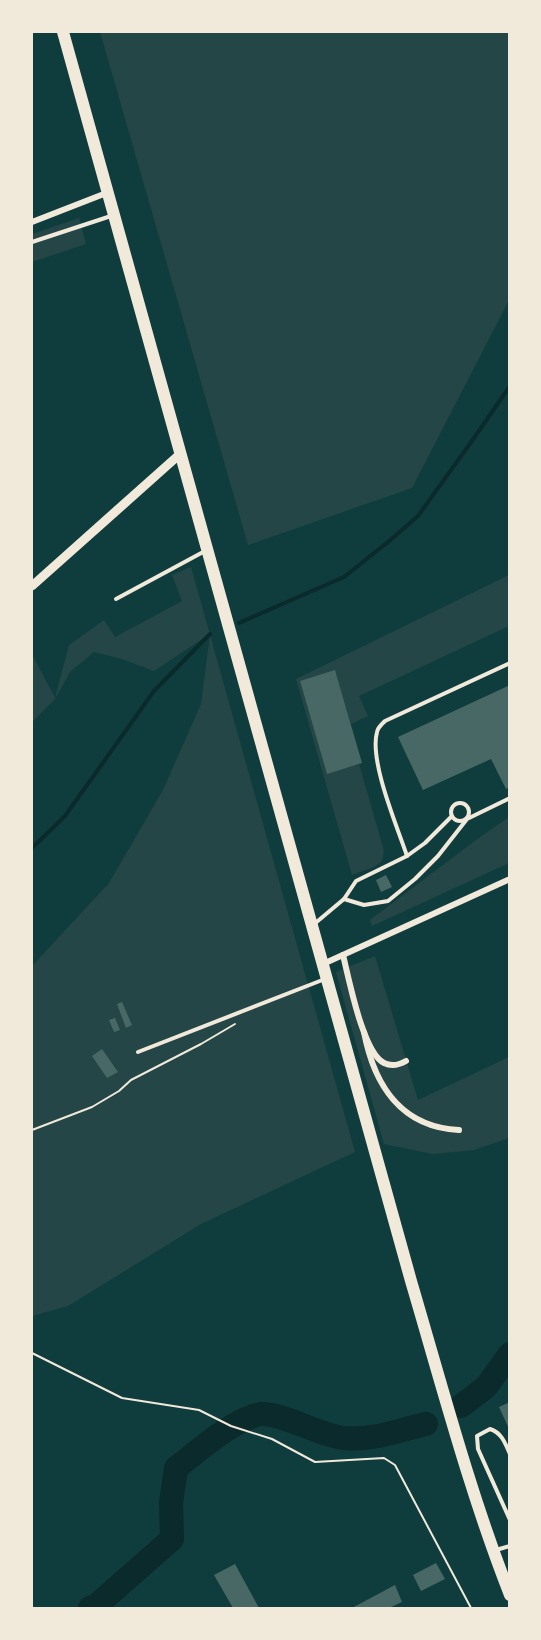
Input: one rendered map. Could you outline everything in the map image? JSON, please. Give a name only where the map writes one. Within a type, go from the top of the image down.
[{"type":"main road","points":[[63,32],[109,192],[206,551],[447,1406],[493,1552],[510,1595]]},
{"type":"street","points":[[32,222],[109,192]]},
{"type":"street","points":[[32,586],[180,454]]},
{"type":"street","points":[[322,964],[510,879]]},
{"type":"street","points":[[343,955],[368,1052],[383,1087],[408,1115],[441,1129],[459,1130]]},
{"type":"street","points":[[364,1032],[372,1051],[383,1063],[397,1065],[406,1061]]},
{"type":"lane","points":[[32,242],[115,214]]},
{"type":"lane","points":[[116,599],[206,551]]},
{"type":"lane","points":[[407,856],[376,762],[377,729],[385,721],[510,663]]},
{"type":"lane","points":[[452,816],[459,821],[467,819],[510,798]]},
{"type":"lane","points":[[312,926],[344,900],[356,881],[407,856],[425,843],[452,816],[452,808],[457,804],[463,804],[469,810],[467,819],[438,856],[415,879],[387,901],[364,905],[344,900]]},
{"type":"lane","points":[[138,1052],[326,978]]},
{"type":"lane","points":[[510,1454],[497,1432],[490,1429],[477,1436],[478,1449],[510,1520]]},
{"type":"lane","points":[[493,1552],[510,1546]]},
{"type":"path","points":[[32,1130],[92,1107],[119,1091],[131,1080],[220,1034],[238,1021]]},
{"type":"path","points":[[32,1353],[122,1398],[199,1410],[231,1426],[272,1439],[315,1462],[384,1458],[395,1466],[471,1608]]},
{"type":"shaded area","points":[[100,32],[509,32],[509,300],[412,488],[248,545]]},
{"type":"shaded area","points":[[79,218],[86,244],[32,262],[32,234]]},
{"type":"shaded area","points":[[191,567],[210,634],[154,671],[94,652],[70,672],[55,699],[32,722],[32,654],[55,698],[69,645],[104,620],[115,637],[182,601],[172,575]]},
{"type":"shaded area","points":[[509,575],[509,626],[359,696],[368,716],[351,724],[335,671],[300,681],[327,773],[359,764],[384,851],[382,861],[374,867],[352,875],[296,679]]},
{"type":"shaded area","points":[[210,635],[355,1152],[201,1224],[68,1306],[32,1316],[32,966],[109,883],[163,790],[201,704]]},
{"type":"shaded area","points":[[509,817],[509,863],[372,926],[370,920]]},
{"type":"shaded area","points":[[375,956],[418,1100],[509,1057],[509,1138],[474,1150],[433,1154],[384,1144],[336,972]]},
{"type":"building","points":[[335,670],[362,763],[327,774],[300,681]]},
{"type":"building","points":[[510,685],[510,787],[506,789],[491,759],[423,790],[398,737]]},
{"type":"building","points":[[386,875],[392,887],[381,892],[376,880]]},
{"type":"building","points":[[122,1002],[132,1025],[126,1028],[117,1004]]},
{"type":"building","points":[[115,1018],[120,1030],[114,1032],[109,1020]]},
{"type":"building","points":[[102,1049],[118,1072],[107,1078],[92,1056]]},
{"type":"building","points":[[510,1402],[510,1431],[499,1407]]},
{"type":"building","points":[[436,1563],[445,1579],[421,1591],[413,1575]]},
{"type":"building","points":[[235,1564],[259,1608],[233,1608],[214,1575]]},
{"type":"building","points":[[395,1585],[402,1602],[389,1608],[352,1608]]},
{"type":"waterway","points":[[239,623],[344,577],[418,516],[510,386]]},
{"type":"waterway","points":[[32,848],[65,816],[154,691],[210,634]]},
{"type":"waterway","points":[[461,1406],[486,1387],[510,1354]]},
{"type":"waterway","points":[[90,1608],[97,1605],[172,1539],[171,1503],[176,1468],[217,1436],[240,1422],[261,1414],[269,1414],[324,1433],[354,1439],[426,1424]]}]
